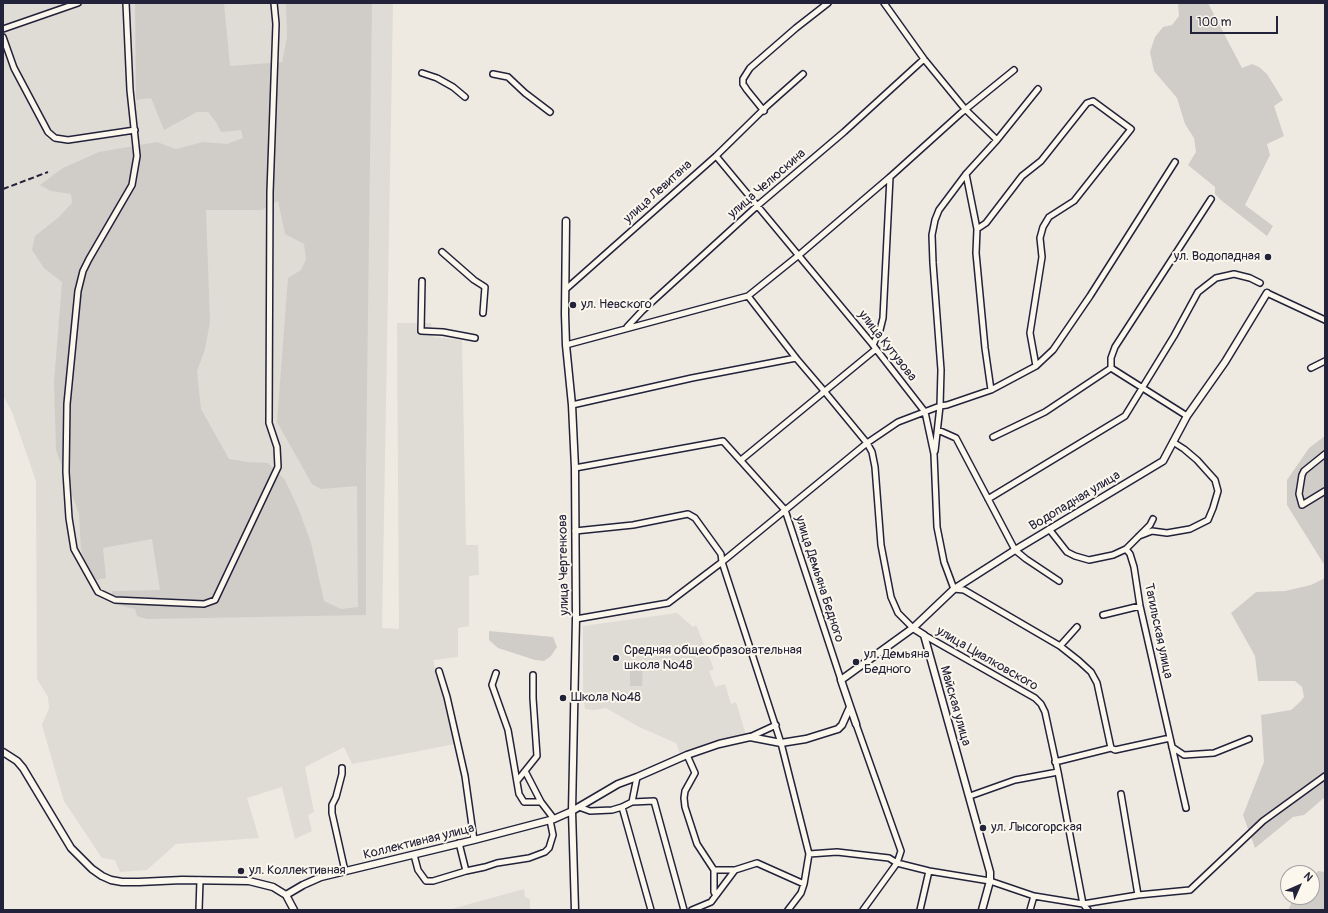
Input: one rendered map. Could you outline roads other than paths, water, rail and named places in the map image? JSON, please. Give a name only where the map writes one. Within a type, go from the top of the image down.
[{"type":"street","points":[[3,29],[78,3]]},
{"type":"street","points":[[126,3],[130,90],[137,156],[132,185],[83,271],[78,291],[67,404],[66,472],[69,518],[74,549],[98,592],[115,600],[204,604],[215,600],[278,467],[278,448],[269,423],[270,192],[276,24],[274,3]]},
{"type":"street","points":[[764,111],[744,84],[743,79],[750,68],[796,28],[828,3]]},
{"type":"street","points":[[884,3],[924,59],[965,109],[997,140]]},
{"type":"street","points":[[3,37],[14,68],[48,132],[55,138],[68,140],[135,130]]},
{"type":"street","name":"улица Челюскина","points":[[626,328],[642,311],[757,206],[844,132],[924,59]]},
{"type":"street","points":[[566,345],[748,296],[799,256],[965,109],[1014,70]]},
{"type":"street","points":[[422,73],[437,78],[453,87],[465,97]]},
{"type":"street","points":[[493,74],[508,77],[525,93],[550,112]]},
{"type":"street","name":"улица Левитана","points":[[566,289],[716,156],[764,111],[767,106],[803,74]]},
{"type":"street","points":[[934,454],[940,406],[941,370],[933,263],[932,235],[935,220],[939,210],[966,174],[997,140],[1038,90]]},
{"type":"street","points":[[977,229],[986,223],[1022,176],[1041,160],[1087,103],[1093,101],[1132,129],[1074,201],[1049,217],[1043,227],[1040,238],[1042,257],[1030,333],[1036,366]]},
{"type":"street","name":"улица Кутузова","points":[[716,156],[874,347],[925,412],[934,454],[937,527],[944,562],[954,589]]},
{"type":"street","points":[[576,619],[668,603],[722,562],[866,443],[898,422],[940,406],[991,390],[1036,366],[1053,350],[1090,296],[1175,162]]},
{"type":"street","points":[[966,174],[977,229],[977,260],[985,348],[991,390]]},
{"type":"street","points":[[741,460],[825,392],[874,347],[883,318],[890,177]]},
{"type":"street","points":[[1111,368],[1110,358],[1115,347],[1211,199]]},
{"type":"street","name":"улица Чертенкова","points":[[566,221],[566,345],[572,405],[575,468],[576,619],[572,811],[575,910]]},
{"type":"street","points":[[442,252],[474,280],[485,287],[482,313]]},
{"type":"street","points":[[988,499],[1125,416],[1174,336],[1198,292],[1216,278],[1234,274],[1250,278],[1260,283]]},
{"type":"street","points":[[422,280],[421,331],[443,332],[475,338]]},
{"type":"street","points":[[1268,293],[1325,320]]},
{"type":"street","name":"Водопадная улица","points":[[841,680],[914,628],[954,589],[1049,529],[1163,461],[1187,416],[1225,362],[1268,293]]},
{"type":"street","points":[[748,296],[872,452],[875,467],[881,545],[891,597],[898,613],[924,635]]},
{"type":"street","points":[[572,405],[692,378],[796,358]]},
{"type":"street","points":[[1311,368],[1325,361]]},
{"type":"street","points":[[1111,368],[1187,416]]},
{"type":"street","points":[[993,437],[1045,412],[1111,368]]},
{"type":"street","points":[[938,430],[956,438],[1015,550],[1059,581]]},
{"type":"street","name":"улица Демьяна Бедного","points":[[575,468],[723,441],[785,510],[850,707],[901,851],[897,863]]},
{"type":"street","points":[[1140,536],[1152,531],[1167,533],[1190,530],[1208,520],[1213,508],[1218,491],[1215,480],[1197,460],[1173,442]]},
{"type":"street","points":[[1325,454],[1304,470],[1299,494],[1302,505],[1325,491]]},
{"type":"street","points":[[575,531],[633,525],[688,514],[696,518],[721,554],[722,562],[776,725],[809,854],[801,893],[788,910]]},
{"type":"street","points":[[1049,529],[1067,552],[1089,560],[1113,555],[1126,549],[1150,526],[1153,518]]},
{"type":"street","name":"Тагильская улица","points":[[1126,549],[1130,554],[1134,567],[1140,606],[1186,808]]},
{"type":"street","points":[[954,589],[964,590],[1060,646],[1090,672],[1096,683],[1111,748]]},
{"type":"street","points":[[1103,615],[1140,606]]},
{"type":"street","points":[[1060,646],[1076,627]]},
{"type":"street","name":"улица Циалковского","points":[[924,635],[1035,698],[1041,704],[1045,712],[1058,772],[1083,904],[1088,910]]},
{"type":"street","name":"Майская улица","points":[[924,635],[970,796],[990,872],[990,882]]},
{"type":"street","points":[[439,671],[447,697],[465,776],[474,840]]},
{"type":"street","points":[[496,673],[492,685],[508,730],[519,794],[524,802],[541,802]]},
{"type":"street","points":[[517,781],[536,756],[533,675]]},
{"type":"street","points":[[750,737],[781,743],[806,739],[838,729],[842,725],[850,707]]},
{"type":"street","points":[[750,737],[776,725]]},
{"type":"street","name":"Коллективная улица","points":[[286,895],[321,877],[474,840],[552,819],[572,811],[618,784],[687,755],[719,744],[750,737]]},
{"type":"street","points":[[1055,762],[1111,748],[1116,750],[1170,738]]},
{"type":"street","points":[[1172,747],[1184,755],[1214,753],[1249,739]]},
{"type":"street","points":[[3,752],[17,761],[23,768],[71,848],[81,859],[102,876],[111,880],[122,882],[200,880],[249,881],[273,887],[286,895],[294,910]]},
{"type":"street","points":[[687,755],[695,773],[685,791],[685,807],[697,844],[714,870],[714,892],[716,895]]},
{"type":"street","points":[[342,768],[342,774],[336,797],[332,805],[332,813],[345,871]]},
{"type":"street","points":[[414,855],[418,870],[426,881],[433,881],[497,863],[529,858],[545,852],[549,848],[553,835],[552,819],[541,802],[525,771]]},
{"type":"street","points":[[970,796],[1015,780],[1058,772]]},
{"type":"street","points":[[809,854],[837,852],[889,858],[897,863],[929,871],[990,882],[1034,896],[1083,904],[1138,895],[1190,890],[1263,821],[1325,776]]},
{"type":"street","points":[[632,802],[637,777]]},
{"type":"street","points":[[1121,794],[1138,895]]},
{"type":"street","points":[[579,807],[590,811],[612,810],[632,802],[654,801],[684,910]]},
{"type":"street","points":[[622,807],[651,910]]},
{"type":"street","points":[[459,843],[466,871]]},
{"type":"street","points":[[714,870],[735,870],[757,863],[804,884]]},
{"type":"street","points":[[863,910],[897,863]]},
{"type":"street","points":[[692,910],[711,902],[735,870]]},
{"type":"street","points":[[920,910],[929,871]]},
{"type":"street","points":[[199,910],[200,880]]},
{"type":"street","points":[[982,910],[990,882]]},
{"type":"street","points":[[1030,910],[1034,896]]},
{"type":"railway","points":[[3,189],[48,172]]},
{"type":"place","name":"ул. Водопадная","points":[[1268,257]]},
{"type":"place","name":"ул. Невского","points":[[573,305]]},
{"type":"place","name":"Средняя общеобразовательная школа №48","points":[[616,658]]},
{"type":"place","name":"ул. Демьяна Бедного","points":[[856,662]]},
{"type":"place","name":"Школа №48","points":[[563,698]]},
{"type":"place","name":"ул. Лысогорская","points":[[983,828]]},
{"type":"place","name":"ул. Коллективная","points":[[241,871]]}]
